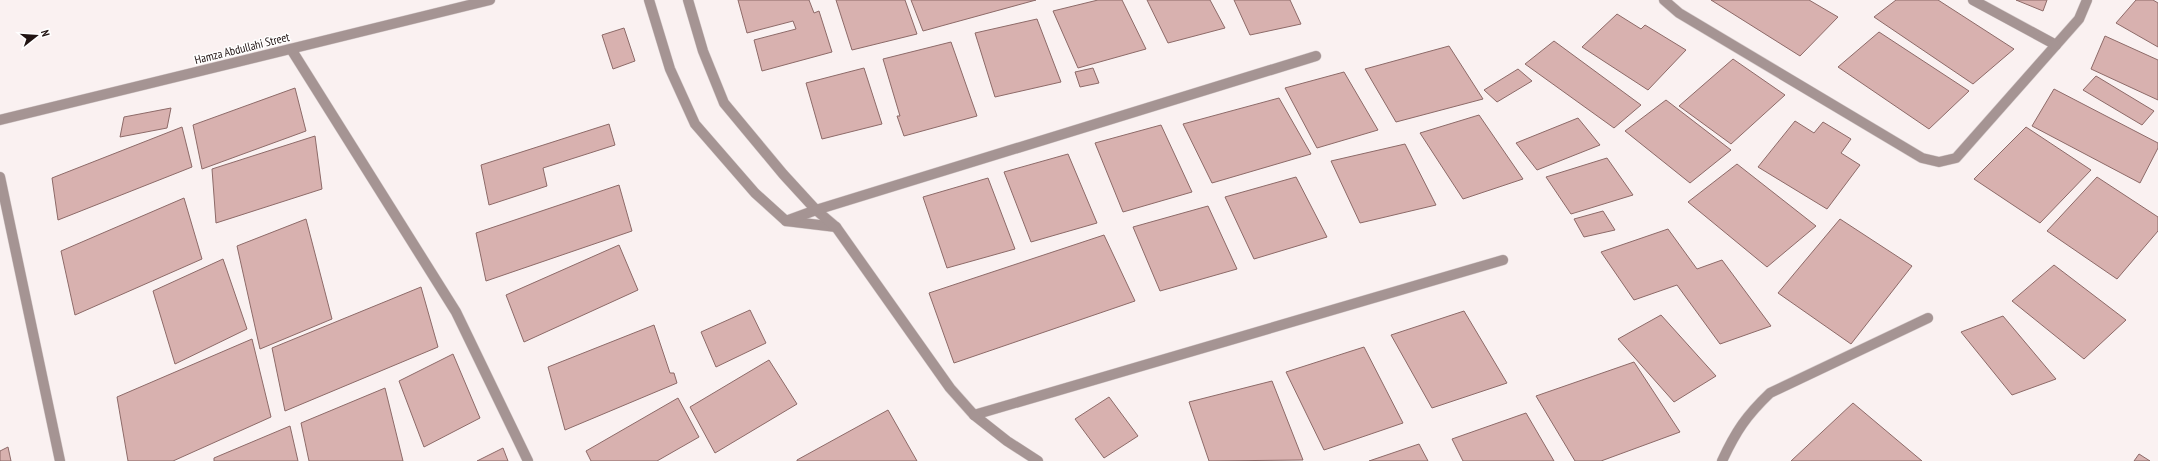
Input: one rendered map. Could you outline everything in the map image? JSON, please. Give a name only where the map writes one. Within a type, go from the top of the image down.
[{"type":"street","name":"Hamza Abdullahi Street","points":[[0,120],[490,0]]},
{"type":"street","points":[[649,0],[670,69],[696,124],[755,193],[786,221],[836,226]]},
{"type":"street","points":[[688,0],[703,51],[724,104],[783,174],[816,210],[836,226],[950,388],[974,415],[1007,441],[1038,461]]},
{"type":"street","points":[[1664,0],[1679,13],[1922,158],[1939,162],[1956,158],[2079,19],[2087,0]]},
{"type":"street","points":[[1973,0],[2056,45]]},
{"type":"street","points":[[291,49],[456,312],[528,461]]},
{"type":"street","points":[[786,221],[816,210],[1316,56]]},
{"type":"street","points":[[0,177],[60,461]]},
{"type":"street","points":[[974,415],[1503,260]]},
{"type":"street","points":[[1722,461],[1735,433],[1749,413],[1770,393],[1928,318]]},
{"type":"building","points":[[738,0],[809,0],[814,13],[819,11],[832,52],[762,71],[754,40],[796,29],[793,21],[747,33]]},
{"type":"building","points":[[836,0],[905,0],[917,34],[852,50]]},
{"type":"building","points":[[911,0],[1036,0],[923,31]]},
{"type":"building","points":[[1098,0],[1122,0],[1146,49],[1078,68],[1053,11]]},
{"type":"building","points":[[1147,0],[1210,0],[1225,28],[1168,43]]},
{"type":"building","points":[[1234,0],[1290,0],[1301,24],[1250,35]]},
{"type":"building","points":[[1711,0],[1809,0],[1838,17],[1800,56]]},
{"type":"building","points":[[1896,0],[1938,0],[2014,49],[1973,84],[1874,17]]},
{"type":"building","points":[[2016,0],[2047,0],[2043,11]]},
{"type":"building","points":[[2136,0],[2153,0],[2158,3],[2158,47],[2116,23]]},
{"type":"building","points":[[1617,14],[1641,29],[1645,25],[1686,50],[1648,90],[1582,47]]},
{"type":"building","points":[[1037,19],[1061,82],[995,97],[975,33]]},
{"type":"building","points":[[624,28],[635,61],[613,69],[602,35]]},
{"type":"building","points":[[1879,32],[1969,91],[1929,129],[1838,67]]},
{"type":"building","points":[[2105,36],[2158,60],[2158,100],[2091,69]]},
{"type":"building","points":[[1554,41],[1641,105],[1614,128],[1525,64]]},
{"type":"building","points":[[951,42],[977,116],[904,136],[897,116],[900,116],[883,59]]},
{"type":"building","points":[[1449,46],[1483,99],[1396,122],[1365,69]]},
{"type":"building","points":[[1733,59],[1785,95],[1731,144],[1679,106]]},
{"type":"building","points":[[864,68],[882,124],[822,139],[806,83]]},
{"type":"building","points":[[1093,68],[1099,83],[1080,87],[1075,72]]},
{"type":"building","points":[[1518,69],[1532,81],[1497,102],[1484,90]]},
{"type":"building","points":[[1344,72],[1378,130],[1317,148],[1285,88]]},
{"type":"building","points":[[2096,76],[2154,111],[2142,125],[2083,90]]},
{"type":"building","points":[[295,88],[306,131],[202,169],[193,125]]},
{"type":"building","points":[[2054,89],[2158,143],[2158,148],[2140,183],[2032,126]]},
{"type":"building","points":[[1279,98],[1311,154],[1212,183],[1183,124]]},
{"type":"building","points":[[1666,100],[1731,150],[1690,183],[1625,131]]},
{"type":"building","points":[[171,108],[167,128],[120,137],[124,117]]},
{"type":"building","points":[[1479,115],[1523,179],[1463,199],[1420,133]]},
{"type":"building","points":[[1578,118],[1600,145],[1537,170],[1516,143]]},
{"type":"building","points":[[1795,121],[1814,133],[1823,122],[1851,139],[1841,153],[1860,165],[1827,209],[1758,167]]},
{"type":"building","points":[[609,124],[615,145],[543,168],[547,186],[489,205],[481,165]]},
{"type":"building","points":[[1161,125],[1192,192],[1123,212],[1095,143]]},
{"type":"building","points":[[182,127],[192,167],[58,220],[52,178]]},
{"type":"building","points":[[2026,127],[2091,170],[2040,223],[1974,179]]},
{"type":"building","points":[[315,136],[322,189],[216,223],[212,169]]},
{"type":"building","points":[[1405,144],[1436,205],[1360,223],[1331,161]]},
{"type":"building","points":[[1068,154],[1097,223],[1031,242],[1004,172]]},
{"type":"building","points":[[1607,158],[1633,195],[1571,214],[1546,177]]},
{"type":"building","points":[[1737,164],[1816,226],[1767,267],[1688,202]]},
{"type":"building","points":[[1296,177],[1327,237],[1254,259],[1225,197]]},
{"type":"building","points":[[2097,177],[2158,217],[2158,231],[2117,279],[2047,231]]},
{"type":"building","points":[[988,178],[1015,249],[947,268],[923,197]]},
{"type":"building","points":[[619,185],[632,231],[486,281],[476,233]]},
{"type":"building","points":[[184,198],[202,259],[75,315],[61,251]]},
{"type":"building","points":[[1208,206],[1237,269],[1160,291],[1133,227]]},
{"type":"building","points":[[1603,211],[1615,230],[1584,237],[1574,219]]},
{"type":"building","points":[[306,219],[332,319],[260,349],[237,246]]},
{"type":"building","points":[[1840,219],[1912,266],[1851,344],[1778,293]]},
{"type":"building","points":[[1668,229],[1697,269],[1722,260],[1771,326],[1720,344],[1677,285],[1634,300],[1601,252]]},
{"type":"building","points":[[1104,235],[1135,301],[954,363],[929,293]]},
{"type":"building","points":[[619,245],[638,290],[524,342],[506,295]]},
{"type":"building","points":[[223,259],[247,329],[175,364],[153,291]]},
{"type":"building","points":[[2054,265],[2126,320],[2084,359],[2012,301]]},
{"type":"building","points":[[421,287],[438,347],[285,411],[272,348]]},
{"type":"building","points":[[750,310],[766,343],[716,367],[701,332]]},
{"type":"building","points":[[1464,311],[1507,383],[1432,408],[1391,335]]},
{"type":"building","points":[[1661,315],[1716,376],[1674,402],[1618,339]]},
{"type":"building","points":[[2003,316],[2056,379],[2012,395],[1961,332]]},
{"type":"building","points":[[654,325],[670,373],[674,373],[677,383],[565,430],[548,367]]},
{"type":"building","points":[[252,339],[271,417],[173,461],[128,461],[117,397]]},
{"type":"building","points":[[1364,347],[1403,423],[1324,450],[1286,372]]},
{"type":"building","points":[[453,354],[480,418],[424,447],[399,381]]},
{"type":"building","points":[[769,360],[797,404],[715,453],[690,407]]},
{"type":"building","points":[[1634,362],[1680,432],[1601,461],[1575,461],[1536,396]]},
{"type":"building","points":[[1272,381],[1303,460],[1209,461],[1189,402]]},
{"type":"building","points":[[385,388],[403,461],[309,461],[301,423]]},
{"type":"building","points":[[1109,397],[1138,436],[1104,458],[1075,419]]},
{"type":"building","points":[[678,398],[699,437],[657,461],[591,461],[586,451]]},
{"type":"building","points":[[1853,403],[1922,461],[1791,461]]},
{"type":"building","points":[[888,410],[917,461],[797,461],[797,460]]},
{"type":"building","points":[[1526,413],[1554,461],[1463,461],[1452,439]]},
{"type":"building","points":[[290,426],[298,461],[214,461],[214,458]]},
{"type":"building","points":[[1419,444],[1428,461],[1369,461]]},
{"type":"building","points":[[8,447],[11,461],[0,461],[0,451]]},
{"type":"building","points":[[503,448],[508,461],[477,461]]},
{"type":"building","points":[[2139,454],[2150,461],[2134,461]]}]
